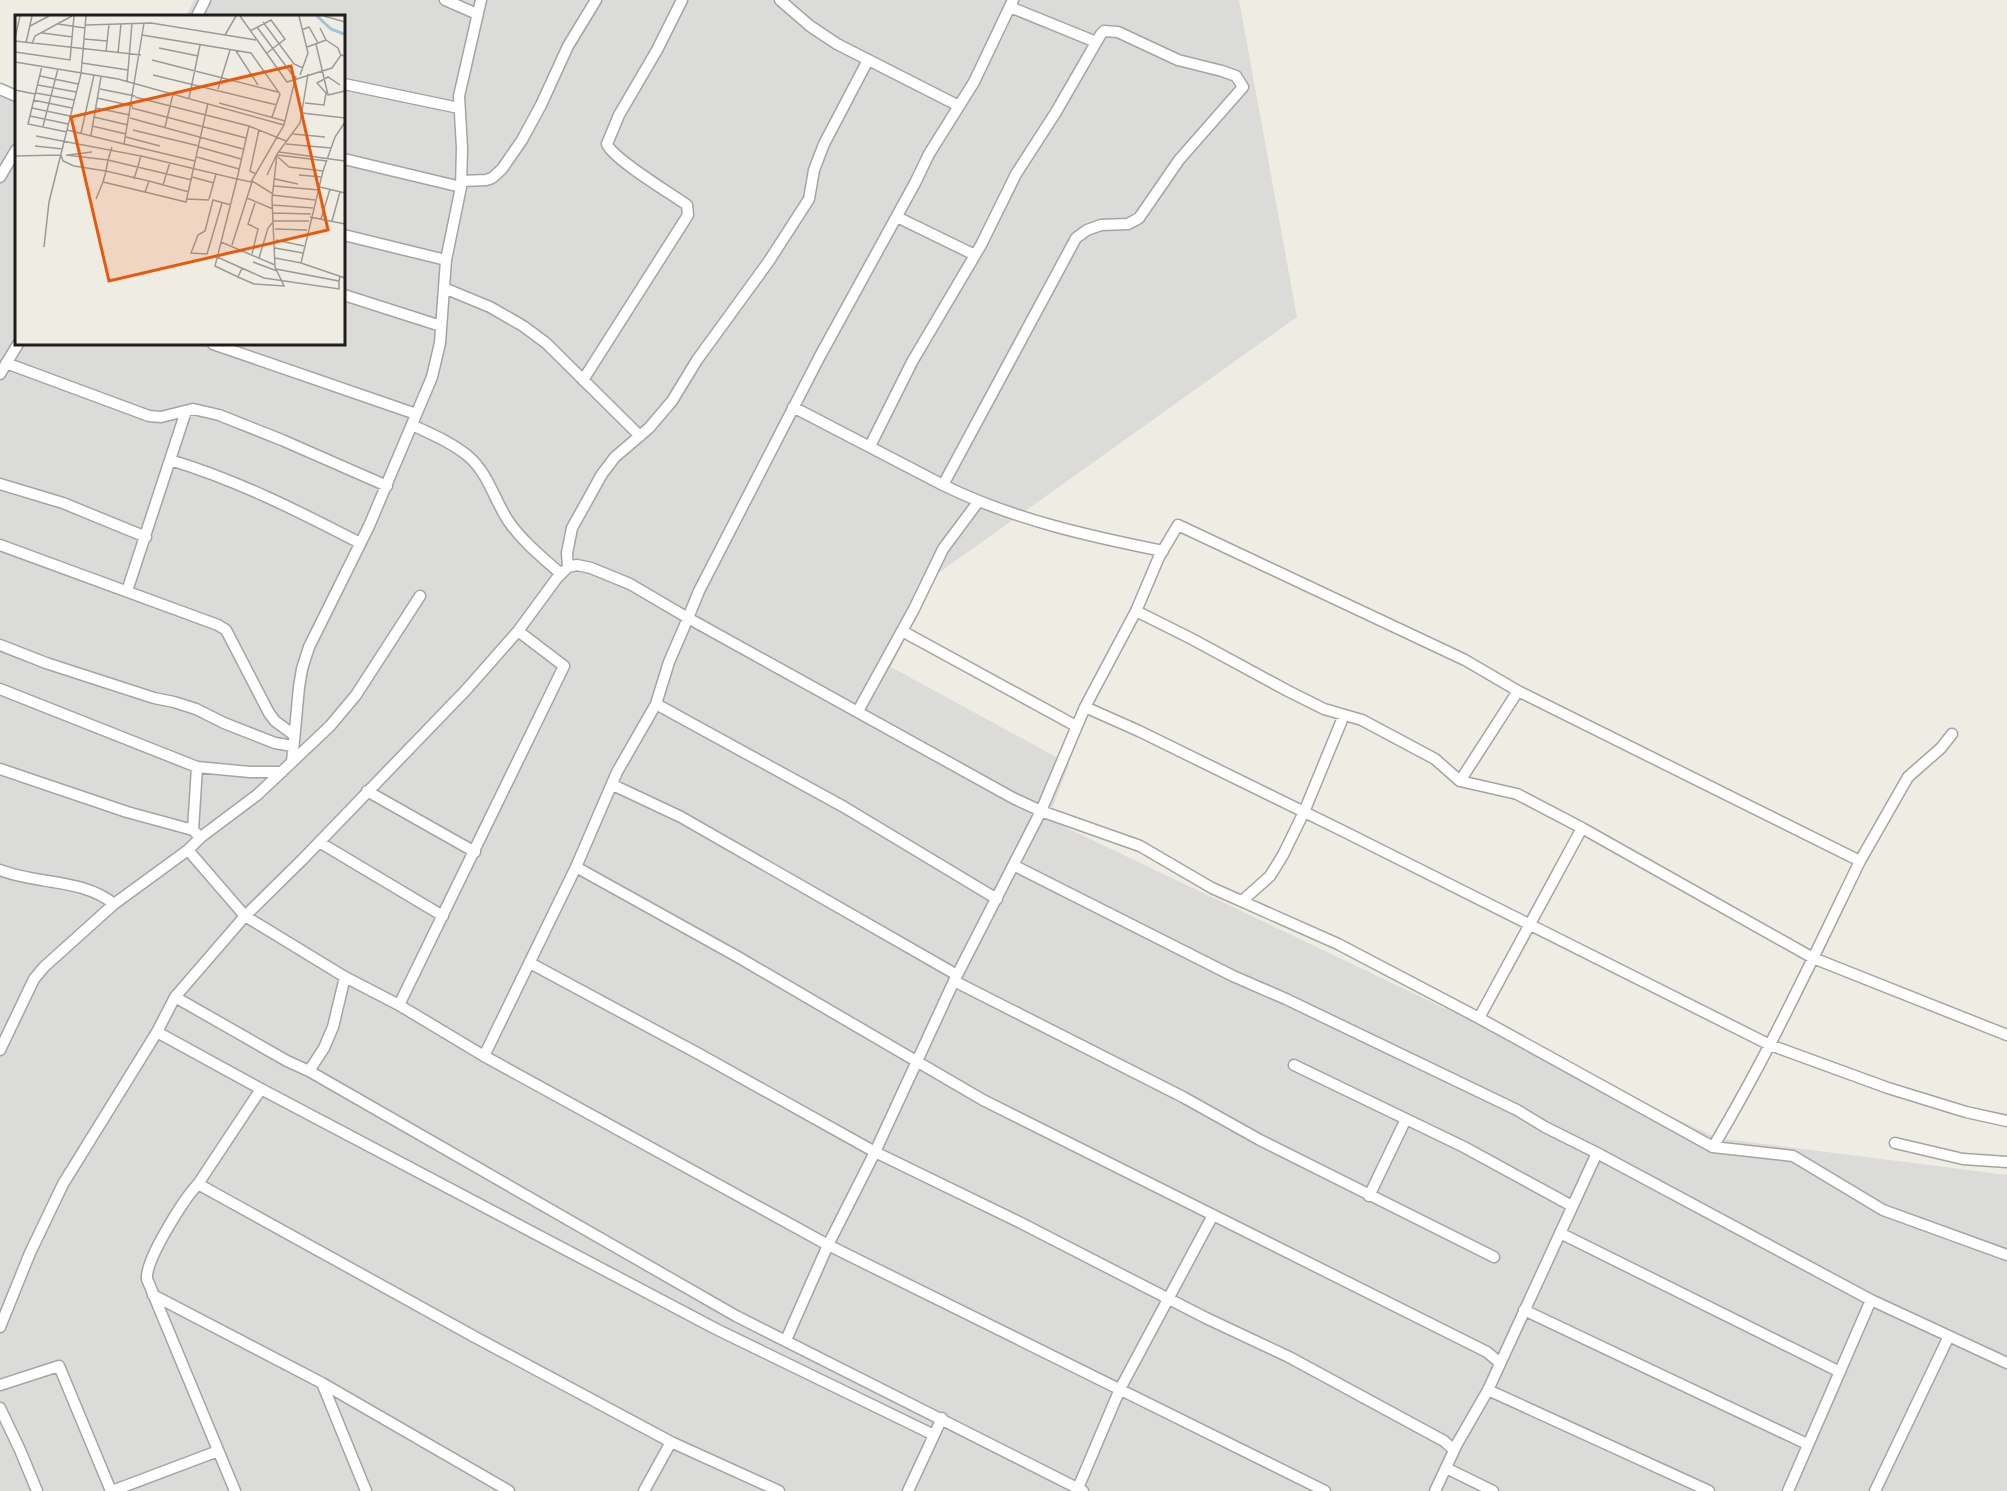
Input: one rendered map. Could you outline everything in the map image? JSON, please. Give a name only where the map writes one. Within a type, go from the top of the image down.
[{"type":"street","points":[[198,15],[205,0]]},
{"type":"street","points":[[445,0],[477,14]]},
{"type":"street","points":[[292,762],[302,669],[309,647],[387,486],[432,377],[440,343],[446,260],[462,184],[459,108],[463,74],[481,0]]},
{"type":"street","points":[[345,159],[462,184],[492,178],[502,169],[522,140],[542,105],[568,46],[596,0]]},
{"type":"street","points":[[583,380],[672,243],[688,214],[687,205],[609,150],[607,144],[619,116],[657,50],[682,0]]},
{"type":"street","points":[[780,0],[823,35],[959,106]]},
{"type":"street","points":[[484,1056],[576,867],[617,772],[656,704],[669,662],[699,591],[793,407],[929,154],[974,82],[1012,4],[1096,42]]},
{"type":"street","points":[[870,446],[912,362],[975,255],[1016,174],[1104,31],[1118,32],[1178,60],[1236,76],[1243,87],[1179,160],[1139,218],[1128,224],[1101,225],[1087,230],[1076,238],[943,485]]},
{"type":"street","points":[[565,571],[572,528],[602,474],[615,457],[640,436],[672,401],[697,360],[769,261],[801,212],[809,198],[814,170],[824,144],[868,60]]},
{"type":"street","points":[[345,84],[459,108]]},
{"type":"street","points":[[0,89],[15,96]]},
{"type":"street","points":[[0,177],[15,152]]},
{"type":"street","points":[[897,217],[975,255]]},
{"type":"street","points":[[345,235],[446,260]]},
{"type":"street","points":[[444,288],[490,308],[523,326],[546,343],[640,436]]},
{"type":"street","points":[[345,295],[441,326]]},
{"type":"street","points":[[0,374],[17,345]]},
{"type":"street","points":[[216,345],[416,414]]},
{"type":"street","points":[[6,363],[149,416],[161,417],[193,409],[219,415],[387,486]]},
{"type":"street","points":[[793,407],[978,502],[1100,538],[1163,551]]},
{"type":"street","points":[[127,591],[186,411]]},
{"type":"street","points":[[412,425],[450,443],[469,457],[488,481],[508,520],[521,537],[565,571]]},
{"type":"street","points":[[170,460],[229,480],[360,543]]},
{"type":"street","points":[[0,484],[63,503],[146,537]]},
{"type":"street","points":[[858,711],[943,549],[978,502]]},
{"type":"street","points":[[786,1340],[828,1245],[875,1152],[956,978],[1041,811],[1085,707],[1178,525],[1465,660],[1518,691],[1860,861]]},
{"type":"street","points":[[0,544],[218,625],[226,630],[269,712],[293,741]]},
{"type":"street","points":[[1,1324],[30,1253],[63,1184],[157,1032],[175,997],[245,916],[466,690],[518,632],[565,571],[577,565],[630,584],[803,683],[858,711],[1013,798],[1041,811],[1140,846],[1212,888],[1338,944],[1479,1018],[1713,1147],[1793,1156],[1883,1210],[2007,1255]]},
{"type":"street","points":[[0,769],[197,833],[257,795],[330,726],[356,695],[420,596]]},
{"type":"street","points":[[1136,611],[1324,709],[1362,720],[1435,759],[1460,781],[1517,794],[1813,958],[2007,1035]]},
{"type":"street","points":[[902,631],[1076,726]]},
{"type":"street","points":[[399,1005],[564,666],[518,632]]},
{"type":"street","points":[[0,645],[46,663],[196,709],[275,743],[293,741]]},
{"type":"street","points":[[0,689],[197,767],[250,772],[282,772]]},
{"type":"street","points":[[1460,781],[1518,691]]},
{"type":"street","points":[[656,704],[844,807],[997,899]]},
{"type":"street","points":[[1085,707],[1304,812],[1770,1045],[1888,1088],[1966,1112],[2007,1121]]},
{"type":"street","points":[[1242,901],[1270,876],[1304,812],[1344,715]]},
{"type":"street","points":[[1713,1147],[1770,1045],[1860,861],[1908,777],[1941,748],[1952,734]]},
{"type":"street","points":[[0,1050],[24,998],[39,973],[114,904],[188,850],[197,833],[197,767]]},
{"type":"street","points":[[613,785],[681,817],[956,978],[1260,1140],[1494,1257]]},
{"type":"street","points":[[367,791],[474,852]]},
{"type":"street","points":[[1479,1018],[1582,828]]},
{"type":"street","points":[[319,842],[443,916]]},
{"type":"street","points":[[188,850],[245,916],[345,977],[399,1005],[484,1056],[828,1245],[1325,1491]]},
{"type":"street","points":[[1015,866],[1233,976],[1286,999],[1517,1110],[1871,1300],[2007,1363]]},
{"type":"street","points":[[576,867],[738,957],[983,1100],[1487,1352],[1500,1364]]},
{"type":"street","points":[[0,870],[37,880],[89,888],[114,904]]},
{"type":"street","points":[[530,963],[875,1152],[1170,1297],[1206,1318],[1289,1357],[1444,1441],[1454,1450]]},
{"type":"street","points":[[309,1071],[324,1048],[333,1027],[345,977]]},
{"type":"street","points":[[175,997],[286,1061],[309,1071],[736,1316],[1081,1489],[1119,1389],[1214,1215]]},
{"type":"street","points":[[157,1032],[716,1329],[934,1435]]},
{"type":"street","points":[[1294,1065],[1464,1147],[1572,1206]]},
{"type":"street","points":[[235,1491],[146,1277],[149,1264],[182,1205],[261,1089]]},
{"type":"street","points":[[1370,1196],[1406,1119]]},
{"type":"street","points":[[1895,1143],[1963,1159],[2007,1162]]},
{"type":"street","points":[[1435,1491],[1454,1450],[1488,1390],[1597,1154]]},
{"type":"street","points":[[198,1184],[671,1442],[779,1491]]},
{"type":"street","points":[[1560,1233],[1840,1372]]},
{"type":"street","points":[[153,1295],[322,1383],[509,1491]]},
{"type":"street","points":[[1788,1491],[1871,1300]]},
{"type":"street","points":[[1524,1310],[1807,1444]]},
{"type":"street","points":[[1875,1491],[1949,1336]]},
{"type":"street","points":[[0,1385],[59,1366],[112,1491],[218,1451]]},
{"type":"street","points":[[322,1383],[366,1491]]},
{"type":"street","points":[[1488,1390],[1709,1491]]},
{"type":"street","points":[[0,1408],[37,1491]]},
{"type":"street","points":[[908,1491],[942,1418]]},
{"type":"street","points":[[644,1491],[671,1442]]},
{"type":"street","points":[[1446,1468],[1493,1491]]},
{"type":"shaded area","points":[[194,0],[1239,0],[1297,317],[937,574],[891,667],[1069,764],[1048,819],[1717,1138],[2007,1175],[2007,1491],[0,1491],[0,89],[15,96],[15,345],[345,345],[345,15],[186,15]]}]
